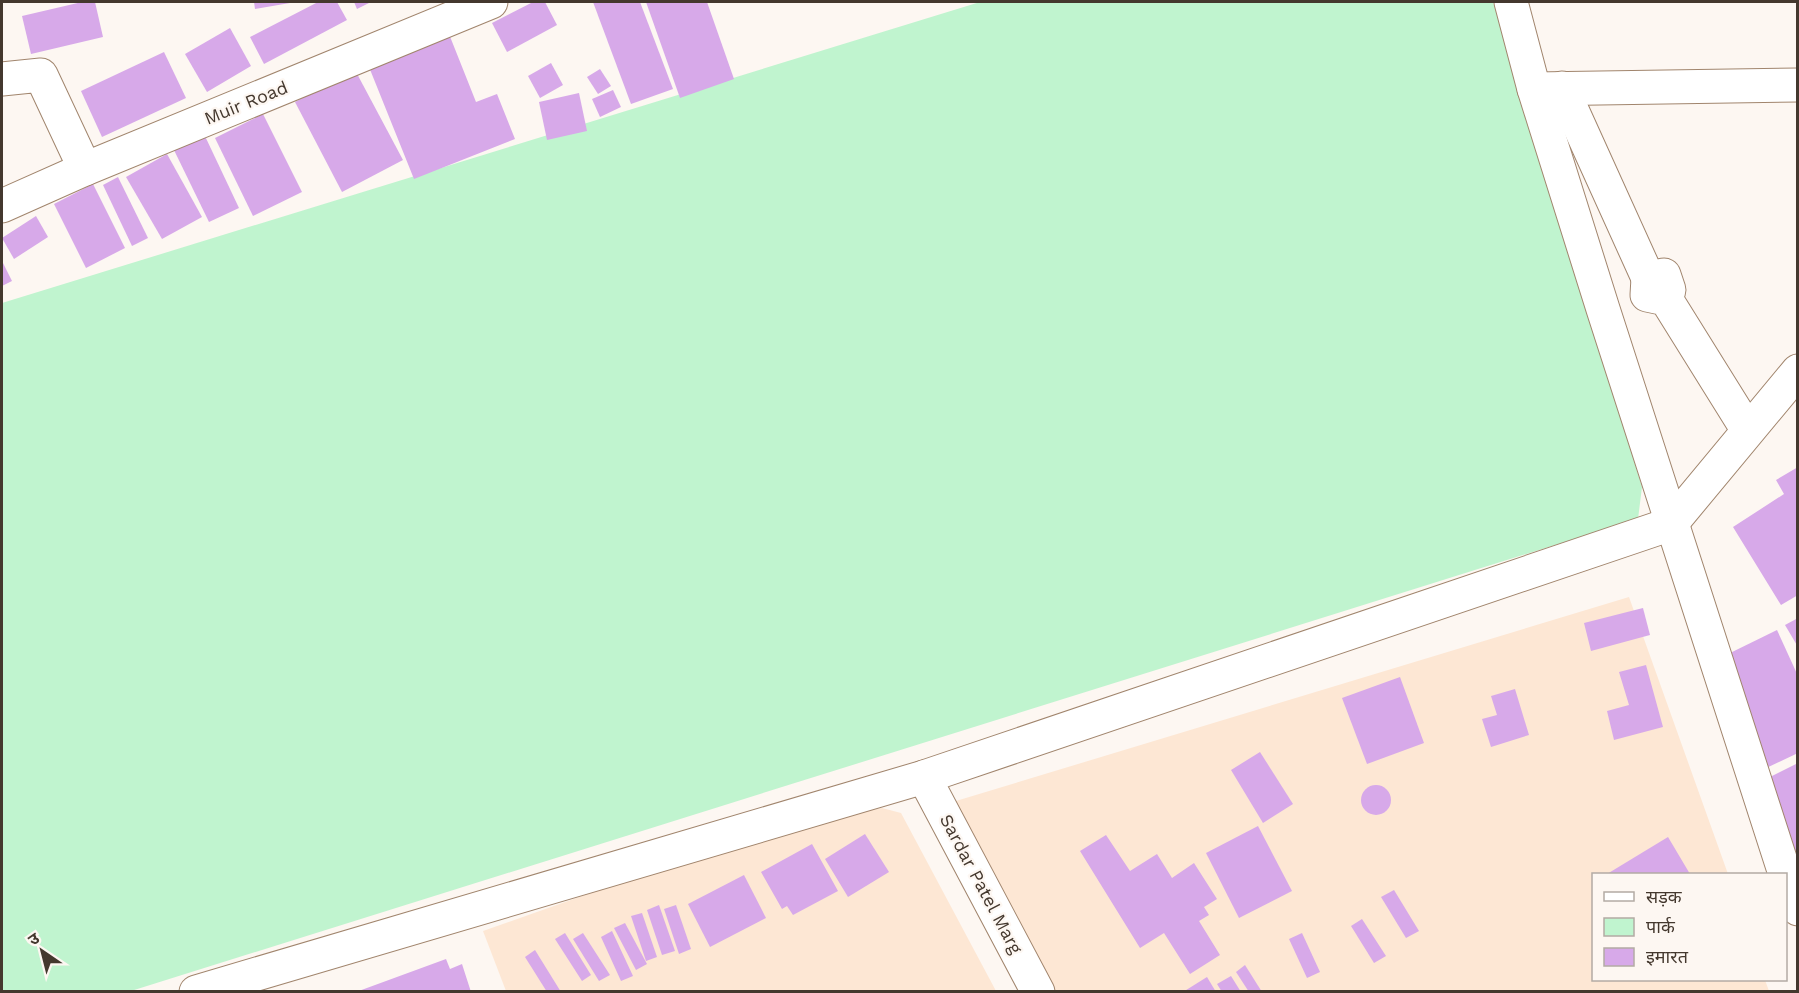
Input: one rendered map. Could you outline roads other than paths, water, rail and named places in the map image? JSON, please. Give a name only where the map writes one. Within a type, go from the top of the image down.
[{"type":"street","name":"Muir Road","points":[[2,206],[85,169],[491,2]]},
{"type":"street","points":[[1511,2],[1548,89],[1654,290],[1748,429]]},
{"type":"street","points":[[2,79],[41,75],[85,169]]},
{"type":"street","points":[[1548,89],[1797,85]]},
{"type":"street","points":[[1548,89],[1603,309],[1785,873]]},
{"type":"street","points":[[1603,309],[1654,290]]},
{"type":"street","points":[[196,992],[924,777],[1671,524],[1797,370]]},
{"type":"street","name":"Sardar Patel Marg","points":[[924,777],[1038,992]]}]
